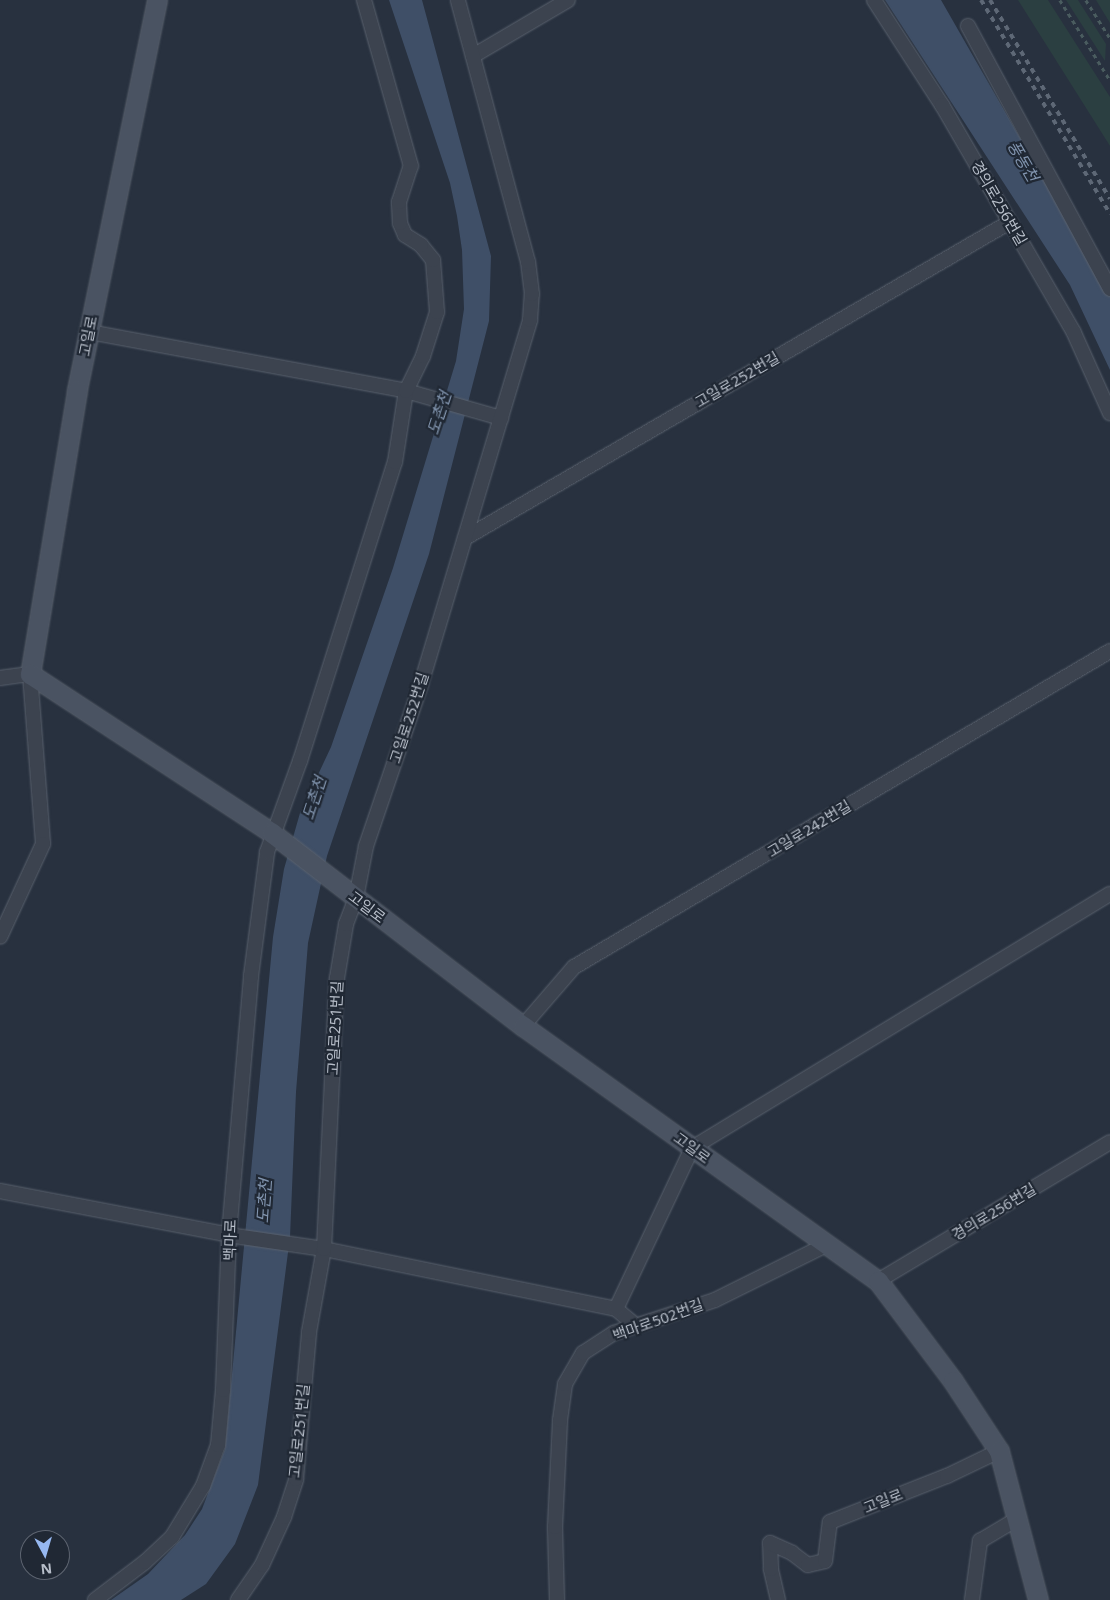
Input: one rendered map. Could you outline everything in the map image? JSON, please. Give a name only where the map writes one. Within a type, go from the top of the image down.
[{"type":"street","name":"고일로","points":[[0,937],[43,844],[30,674],[55,515],[89,332],[157,0]]},
{"type":"street","name":"백마로","points":[[95,1600],[146,1562],[172,1538],[203,1486],[218,1445],[224,1390],[232,1235],[251,976],[267,852],[278,837],[300,761],[395,462],[410,392],[437,312],[433,260],[421,245],[405,235],[400,223],[399,202],[411,166],[364,0]]},
{"type":"street","name":"고일로252번길","points":[[348,893],[366,846],[465,538],[530,320],[532,294],[528,262],[458,0]]},
{"type":"street","points":[[473,56],[568,0]]},
{"type":"street","name":"경의로256번길","points":[[874,0],[942,105],[1074,333],[1110,413]]},
{"type":"street","points":[[968,26],[1110,289]]},
{"type":"street","name":"고일로252번길","points":[[465,538],[1010,222]]},
{"type":"street","points":[[89,332],[410,392],[501,418]]},
{"type":"street","name":"고일로242번길","points":[[523,1026],[574,967],[1110,651]]},
{"type":"street","points":[[0,678],[30,674],[278,837]]},
{"type":"street","name":"고일로","points":[[278,837],[348,893],[523,1026],[878,1281],[953,1381],[999,1451],[1038,1600]]},
{"type":"street","name":"고일로251번길","points":[[238,1600],[262,1565],[284,1517],[296,1479],[309,1332],[324,1249],[337,978],[346,924],[348,893]]},
{"type":"street","points":[[616,1309],[692,1148],[1110,894]]},
{"type":"street","name":"경의로256번길","points":[[878,1281],[1110,1142]]},
{"type":"street","points":[[0,1191],[232,1235],[307,1248],[324,1249],[616,1309],[636,1326]]},
{"type":"street","name":"백마로502번길","points":[[557,1600],[557,1458],[565,1384],[583,1354],[614,1333],[715,1300],[826,1245]]},
{"type":"street","name":"고일로","points":[[778,1600],[771,1570],[770,1543],[792,1553],[808,1565],[825,1561],[830,1522],[947,1476],[999,1451]]},
{"type":"street","points":[[972,1600],[980,1541],[1016,1519]]},
{"type":"path","points":[[1060,0],[1110,80]]},
{"type":"path","points":[[1086,0],[1110,38]]},
{"type":"green space","points":[[1018,0],[1048,0],[1110,97],[1110,146]]},
{"type":"green space","points":[[1066,0],[1078,0],[1106,44],[1105,61]]},
{"type":"green space","points":[[1096,0],[1110,0],[1110,23]]},
{"type":"water","name":"도촌천","points":[[389,0],[422,0],[491,256],[489,321],[429,554],[327,856],[308,943],[296,1092],[290,1237],[258,1485],[235,1544],[206,1584],[181,1600],[111,1600],[148,1574],[185,1535],[202,1509],[225,1449],[273,937],[284,869],[300,813],[331,747],[393,568],[456,361],[464,309],[462,250],[457,216],[450,183]]},
{"type":"water","name":"풍동천","points":[[885,0],[941,0],[1110,295],[1110,370],[1070,285]]},
{"type":"railway","points":[[981,0],[1110,214]]},
{"type":"railway","points":[[990,0],[1110,199]]}]
